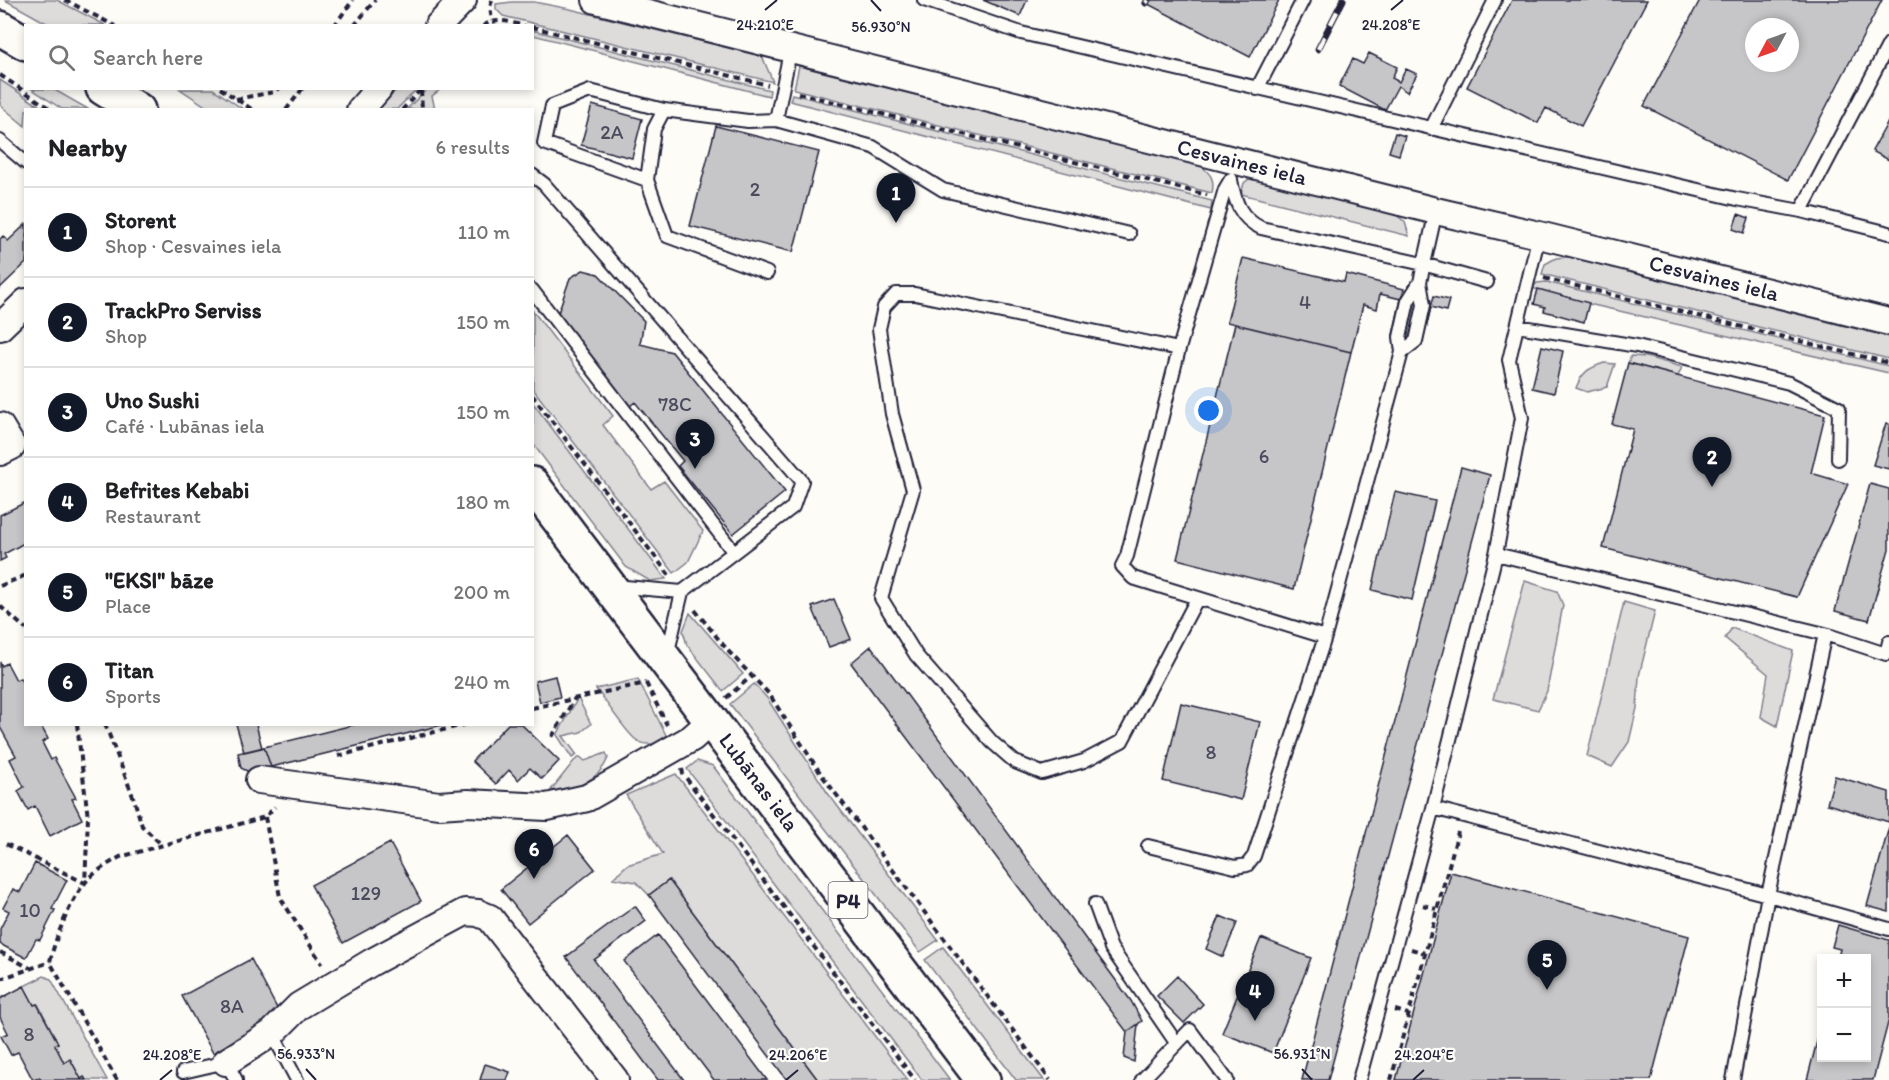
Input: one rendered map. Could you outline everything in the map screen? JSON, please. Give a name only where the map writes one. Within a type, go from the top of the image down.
[{"type":"main road","points":[[0,28],[24,42]]},
{"type":"main road","points":[[106,90],[135,108]]},
{"type":"main road","name":"Lubānas iela","points":[[534,487],[609,585],[652,674],[719,709],[983,1080]]},
{"type":"street","points":[[440,24],[463,0]]},
{"type":"street","name":"Cesvaines iela","points":[[596,0],[790,47],[1233,170],[1436,211],[1889,322]]},
{"type":"street","points":[[362,108],[377,90]]},
{"type":"street","points":[[0,327],[24,304]]},
{"type":"street","points":[[259,780],[439,805],[468,803],[548,807],[588,798],[692,738],[719,709]]},
{"type":"street","points":[[231,1071],[299,1006],[372,962],[465,912],[478,913],[490,918],[615,1080]]},
{"type":"lane","points":[[924,0],[1020,33],[1889,233]]},
{"type":"lane","points":[[1257,88],[1303,0]]},
{"type":"lane","points":[[1431,129],[1495,0]]},
{"type":"lane","points":[[1801,211],[1889,44]]},
{"type":"lane","points":[[776,120],[790,47]]},
{"type":"lane","points":[[647,180],[544,143],[552,106],[590,91],[664,110],[748,121],[776,120],[873,147],[943,190],[1129,234]]},
{"type":"lane","points":[[664,110],[654,129],[647,180],[667,236],[767,273]]},
{"type":"lane","points":[[0,141],[24,161]]},
{"type":"lane","points":[[1233,170],[1222,198],[1179,349],[1127,556],[1122,566],[1133,578],[1325,637]]},
{"type":"lane","points":[[1233,170],[1240,211],[1249,222],[1261,228],[1423,264],[1487,282]]},
{"type":"lane","points":[[534,176],[544,184],[802,481],[793,507],[682,592],[652,674]]},
{"type":"lane","points":[[1148,846],[1235,867],[1247,865],[1254,856],[1325,637],[1402,352],[1400,337],[1408,301],[1420,282],[1436,211]]},
{"type":"lane","points":[[1359,1080],[1433,808],[1496,554],[1522,418],[1509,360],[1539,235]]},
{"type":"lane","points":[[534,293],[733,551]]},
{"type":"lane","points":[[1179,349],[915,294],[896,294],[884,307],[879,329],[892,414],[913,490],[881,598],[916,655],[992,742],[1015,762],[1042,773],[1084,761],[1122,741],[1197,599]]},
{"type":"lane","points":[[1517,326],[1637,346],[1789,383],[1839,408],[1838,459]]},
{"type":"lane","points":[[1496,554],[1825,634],[1886,654],[1889,642]]},
{"type":"lane","points":[[609,585],[682,592]]},
{"type":"lane","points":[[1733,1080],[1768,895],[1825,634]]},
{"type":"lane","points":[[1433,808],[1768,895],[1889,929]]},
{"type":"lane","points":[[1095,904],[1111,948],[1177,1044]]},
{"type":"lane","points":[[1142,1080],[1191,1030],[1227,1080]]},
{"type":"lane","points":[[272,1033],[297,1080]]},
{"type":"lane","points":[[183,1072],[231,1071]]},
{"type":"path","points":[[65,0],[111,24]]},
{"type":"path","points":[[335,24],[353,0]]},
{"type":"path","points":[[356,24],[375,0]]},
{"type":"path","points":[[492,0],[490,7],[492,21]]},
{"type":"path","points":[[487,24],[501,20],[517,24]]},
{"type":"path","points":[[534,27],[1222,198]]},
{"type":"path","points":[[0,75],[49,108]]},
{"type":"path","points":[[223,90],[250,108]]},
{"type":"path","points":[[236,99],[277,90]]},
{"type":"path","points":[[288,108],[301,90]]},
{"type":"path","points":[[404,108],[421,90]]},
{"type":"path","points":[[422,90],[422,108]]},
{"type":"path","points":[[1529,279],[1541,277],[1889,363]]},
{"type":"path","points":[[534,398],[729,652],[769,694],[827,784],[1050,1080]]},
{"type":"path","points":[[0,586],[24,576]]},
{"type":"path","points":[[0,606],[24,627]]},
{"type":"path","points":[[534,708],[576,698],[652,674],[677,746],[683,774],[915,1080]]},
{"type":"path","points":[[719,709],[753,675]]},
{"type":"path","points":[[552,737],[576,698]]},
{"type":"path","points":[[77,726],[88,818],[85,883]]},
{"type":"path","points":[[105,726],[142,826],[162,844]]},
{"type":"path","points":[[338,756],[459,726]]},
{"type":"path","points":[[117,1080],[50,962],[53,944],[85,883],[120,857],[265,817],[295,784]]},
{"type":"path","points":[[1391,1080],[1397,1066],[1408,1014],[1429,945],[1436,909],[1441,900],[1462,816]]},
{"type":"path","points":[[265,817],[280,897],[335,986]]},
{"type":"path","points":[[6,844],[85,883]]},
{"type":"path","points":[[1428,906],[1436,909]]},
{"type":"path","points":[[1416,950],[1425,953]]},
{"type":"path","points":[[0,952],[31,968]]},
{"type":"path","points":[[0,979],[50,962]]},
{"type":"path","points":[[1400,1012],[1408,1014]]},
{"type":"shaded area","points":[[5,0],[57,0],[103,24],[48,24]]},
{"type":"shaded area","points":[[534,2],[570,9],[762,56],[773,82],[503,16],[496,9],[496,4]]},
{"type":"shaded area","points":[[534,31],[770,90],[769,96],[534,35]]},
{"type":"shaded area","points":[[799,66],[1200,165],[1211,177],[1212,193],[794,89]]},
{"type":"shaded area","points":[[0,80],[42,108],[24,108],[24,125],[0,105]]},
{"type":"shaded area","points":[[34,90],[55,90],[86,108],[60,108]]},
{"type":"shaded area","points":[[182,90],[214,90],[242,108],[208,108]]},
{"type":"shaded area","points":[[396,90],[416,90],[398,108],[379,108]]},
{"type":"shaded area","points":[[426,90],[440,90],[432,96],[435,108],[408,108]]},
{"type":"shaded area","points":[[792,94],[1212,201],[1211,210],[790,101]]},
{"type":"shaded area","points":[[1250,178],[1395,214],[1405,222],[1409,236],[1241,194],[1244,183]]},
{"type":"shaded area","points":[[1569,257],[1889,337],[1889,359],[1542,274],[1545,264],[1556,258]]},
{"type":"shaded area","points":[[1546,282],[1889,366],[1889,373],[1593,305],[1532,288],[1537,283]]},
{"type":"shaded area","points":[[534,312],[613,416],[603,425],[651,489],[664,481],[703,531],[688,562],[674,573],[534,390]]},
{"type":"shaded area","points":[[1631,356],[1646,357],[1682,367],[1678,376],[1628,363]]},
{"type":"shaded area","points":[[1604,363],[1615,364],[1607,387],[1587,392],[1576,388],[1587,371]]},
{"type":"shaded area","points":[[534,404],[666,579],[650,581],[626,567],[534,445]]},
{"type":"shaded area","points":[[1525,581],[1557,591],[1563,605],[1547,691],[1538,710],[1493,699]]},
{"type":"shaded area","points":[[1624,602],[1655,611],[1639,676],[1637,708],[1629,742],[1612,767],[1587,756]]},
{"type":"shaded area","points":[[690,613],[743,674],[723,691],[687,645],[683,631]]},
{"type":"shaded area","points":[[1732,628],[1793,651],[1777,726],[1761,717],[1768,674],[1725,638]]},
{"type":"shaded area","points":[[638,679],[667,737],[660,742],[647,744],[635,739],[596,689]]},
{"type":"shaded area","points":[[754,684],[767,698],[827,792],[938,940],[920,952],[730,704]]},
{"type":"shaded area","points":[[578,698],[591,724],[581,732],[563,736],[577,755],[572,758],[557,735]]},
{"type":"shaded area","points":[[606,753],[608,758],[604,766],[585,783],[568,789],[551,790],[574,761],[580,757],[585,761]]},
{"type":"shaded area","points":[[697,761],[713,766],[950,1080],[922,1080],[687,769]]},
{"type":"shaded area","points":[[676,774],[908,1080],[818,1080],[669,880],[649,895],[636,882],[613,878],[627,865],[663,854],[626,795]]},
{"type":"shaded area","points":[[943,947],[1044,1080],[1016,1080],[925,960]]},
{"type":"shaded area","points":[[44,976],[51,979],[107,1080],[86,1080],[84,1077],[81,1079],[71,1060],[64,1063],[55,1045],[58,1043],[38,1004],[34,1005],[24,986]]},
{"type":"building","points":[[983,0],[1027,0],[1020,16]]},
{"type":"building","points":[[1148,0],[1279,0],[1250,57],[1146,3]]},
{"type":"building","points":[[1512,0],[1647,0],[1581,126],[1546,108],[1538,123],[1467,87]]},
{"type":"building","points":[[1700,0],[1882,0],[1788,180],[1644,106]]},
{"type":"building","points":[[1369,53],[1397,67],[1392,78],[1399,82],[1406,69],[1417,74],[1407,92],[1398,86],[1385,110],[1339,86],[1353,59],[1363,64]]},
{"type":"building","points":[[592,105],[642,119],[632,158],[581,145]]},
{"type":"building","points":[[1889,120],[1889,160],[1872,151]]},
{"type":"building","points":[[716,126],[819,152],[793,252],[690,226]]},
{"type":"building","points":[[1395,133],[1405,136],[1399,155],[1389,152]]},
{"type":"building","points":[[1738,214],[1749,218],[1744,233],[1733,229]]},
{"type":"building","points":[[24,226],[24,265],[0,288],[0,239],[3,236],[8,241]]},
{"type":"building","points":[[1243,258],[1344,282],[1346,274],[1404,289],[1401,299],[1380,294],[1377,309],[1363,305],[1351,352],[1227,322]]},
{"type":"building","points":[[583,270],[598,274],[644,321],[640,344],[672,352],[785,492],[733,534],[678,466],[683,461],[635,402],[630,406],[573,336],[558,313],[570,278]]},
{"type":"building","points":[[1538,289],[1589,303],[1584,322],[1544,311],[1545,307],[1534,304]]},
{"type":"building","points":[[1434,296],[1449,300],[1446,311],[1431,307]]},
{"type":"building","points":[[1401,299],[1431,307],[1422,342],[1393,335]]},
{"type":"building","points":[[1235,324],[1351,352],[1294,589],[1177,559]]},
{"type":"building","points":[[1542,346],[1563,351],[1554,393],[1532,388]]},
{"type":"building","points":[[1628,363],[1825,415],[1811,473],[1848,484],[1797,597],[1603,548],[1633,429],[1612,424]]},
{"type":"building","points":[[1886,423],[1889,424],[1889,469],[1873,465]]},
{"type":"building","points":[[1461,467],[1490,475],[1328,1080],[1302,1080]]},
{"type":"building","points":[[1870,484],[1889,489],[1889,549],[1869,620],[1835,611]]},
{"type":"building","points":[[1395,492],[1435,501],[1412,600],[1372,590]]},
{"type":"building","points":[[24,503],[24,543],[4,554],[6,558],[0,561],[0,515]]},
{"type":"building","points":[[834,599],[851,639],[829,647],[812,607]]},
{"type":"building","points":[[871,646],[1131,1001],[1142,1021],[1127,1032],[851,663]]},
{"type":"building","points":[[0,662],[2,666],[7,663],[16,680],[20,678],[24,685],[24,726],[41,726],[48,739],[42,742],[51,760],[54,758],[76,798],[72,799],[82,819],[50,836],[35,806],[28,810],[18,791],[24,787],[10,759],[16,756],[0,727]]},
{"type":"building","points":[[555,676],[560,697],[540,702],[535,681]]},
{"type":"building","points":[[1181,703],[1260,722],[1241,800],[1163,781]]},
{"type":"building","points":[[237,726],[256,726],[262,748],[244,752]]},
{"type":"building","points":[[349,726],[438,726],[271,767],[264,747]]},
{"type":"building","points":[[506,726],[523,726],[559,761],[542,779],[530,768],[518,780],[509,770],[496,784],[472,761]]},
{"type":"building","points":[[264,747],[271,767],[251,773],[241,768],[238,753]]},
{"type":"building","points":[[1835,776],[1889,792],[1889,822],[1827,804]]},
{"type":"building","points":[[1889,827],[1889,912],[1867,906]]},
{"type":"building","points":[[568,835],[595,869],[528,923],[501,889]]},
{"type":"building","points":[[390,843],[421,901],[343,943],[311,885]]},
{"type":"building","points":[[35,863],[67,880],[40,940],[36,939],[26,958],[0,944],[0,929],[9,911],[3,908],[13,889],[20,892]]},
{"type":"building","points":[[1451,872],[1689,936],[1651,1080],[1396,1080]]},
{"type":"building","points":[[669,880],[818,1080],[787,1080],[649,895]]},
{"type":"building","points":[[635,906],[646,921],[594,960],[684,1080],[658,1080],[566,957]]},
{"type":"building","points":[[1220,916],[1237,923],[1223,957],[1206,949]]},
{"type":"building","points":[[1838,925],[1889,940],[1889,1019],[1873,1080],[1807,1080],[1817,1041],[1817,1062],[1871,1062],[1871,954],[1839,954],[1840,949],[1832,947]]},
{"type":"building","points":[[658,935],[767,1080],[714,1080],[624,961]]},
{"type":"building","points":[[1261,938],[1311,958],[1273,1053],[1222,1033]]},
{"type":"building","points":[[251,959],[281,1016],[213,1053],[182,996]]},
{"type":"building","points":[[1177,976],[1203,1004],[1184,1023],[1157,996]]},
{"type":"building","points":[[24,986],[34,1005],[37,1004],[58,1043],[55,1045],[64,1063],[70,1059],[81,1079],[84,1077],[86,1080],[41,1080],[40,1078],[33,1080],[18,1052],[11,1055],[1,1036],[8,1033],[0,1017],[0,999]]},
{"type":"building","points":[[1138,1024],[1134,1062],[1124,1058],[1127,1032]]},
{"type":"building","points":[[485,1064],[510,1072],[507,1080],[480,1080]]},
{"type":"railway","points":[[1318,49],[1343,0]]},
{"type":"place","name":"Storent","points":[[896,223]]},
{"type":"place","name":"Uno Sushi","points":[[695,469]]},
{"type":"place","name":"TrackPro Serviss","points":[[1712,487]]},
{"type":"place","name":"Titan","points":[[534,879]]},
{"type":"place","name":"\"EKSI\" bāze","points":[[1547,990]]},
{"type":"place","name":"Befrites Kebabi","points":[[1255,1021]]}]
